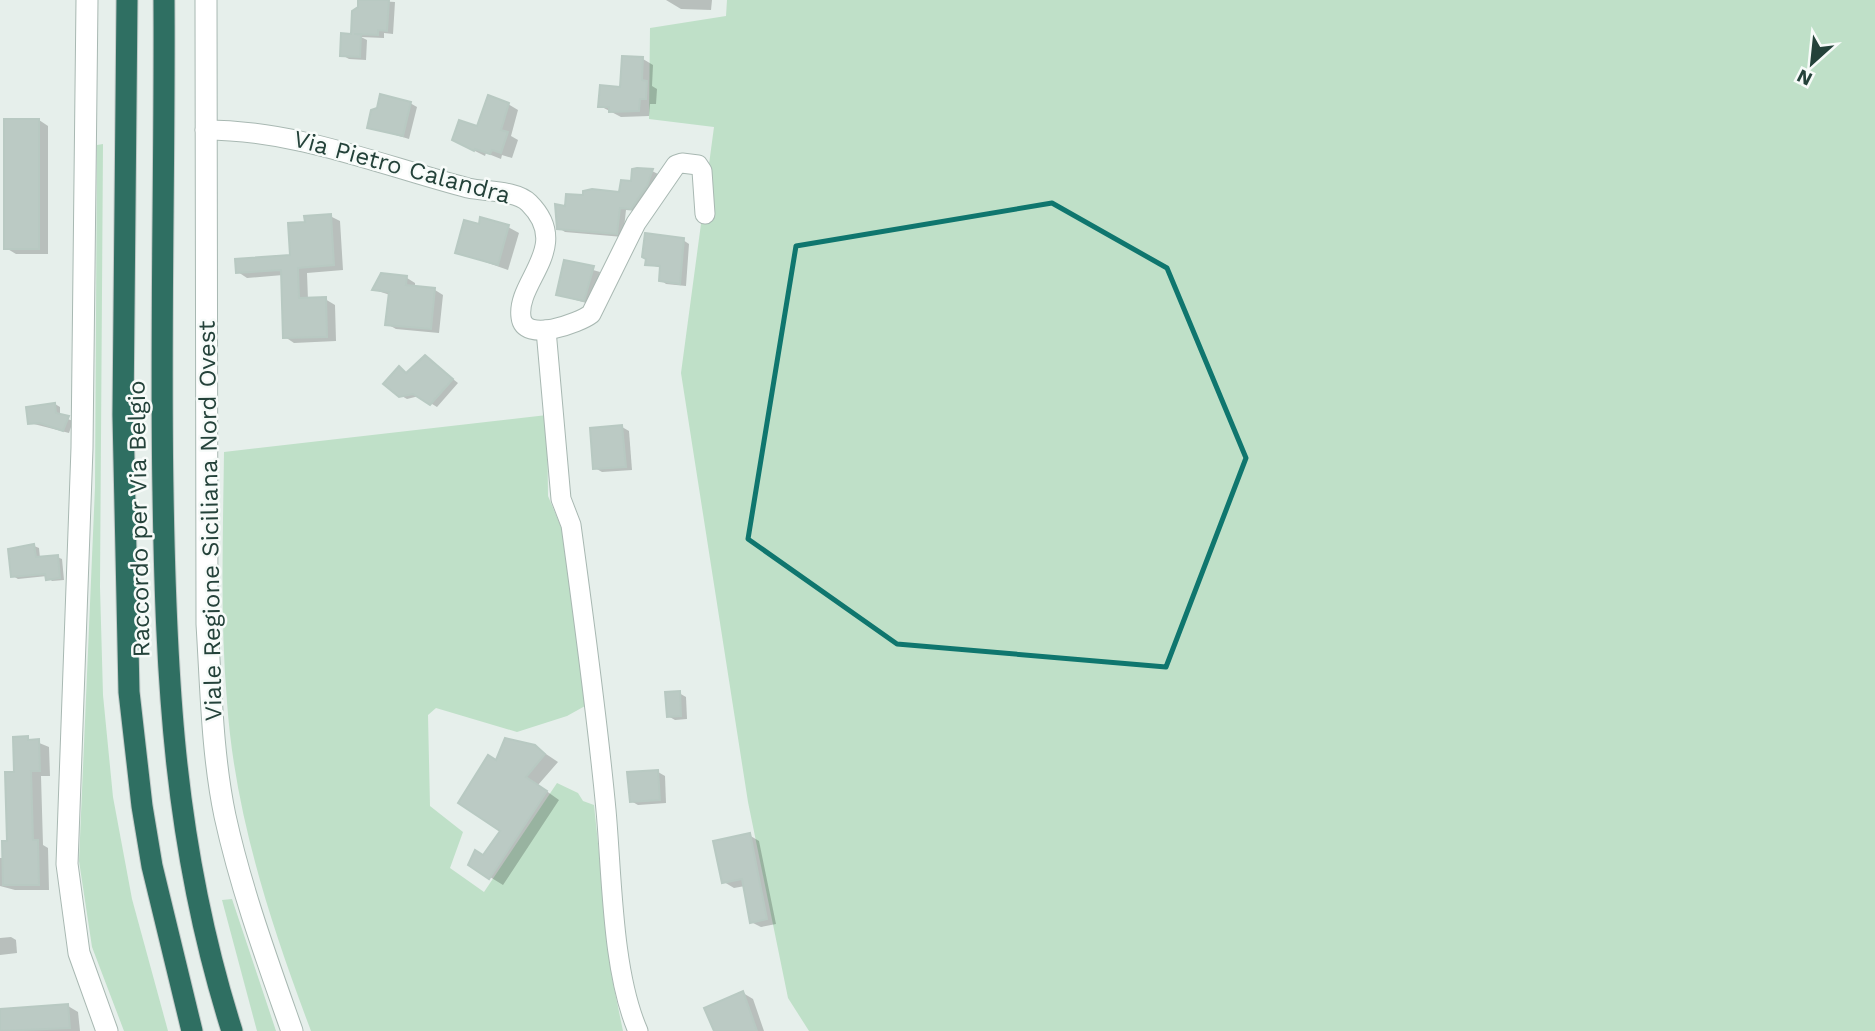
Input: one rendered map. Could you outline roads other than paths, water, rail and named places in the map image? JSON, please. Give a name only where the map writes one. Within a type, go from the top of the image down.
[{"type":"highway","name":"Raccordo per Via Belgio","points":[[127,0],[123,415],[129,692],[137,770],[152,866],[192,1031]]},
{"type":"highway","name":"Raccordo per Via Belgio","points":[[166,0],[162,444],[168,680],[181,816],[209,949],[232,1031]]},
{"type":"street","points":[[87,0],[82,448],[66,864],[79,953],[107,1031]]},
{"type":"street","name":"Viale Regione Siciliana Nord Ovest","points":[[206,0],[207,624],[213,722],[225,814],[247,899],[292,1031]]},
{"type":"street","name":"Via Pietro Calandra","points":[[205,130],[237,130],[295,138],[469,188],[527,201],[540,218],[545,244],[521,317],[530,327],[546,330]]},
{"type":"street","points":[[638,1031],[628,1004],[617,926],[599,733],[571,525],[561,499],[546,330],[591,314],[636,223],[676,165],[698,165],[702,171],[705,214]]}]
